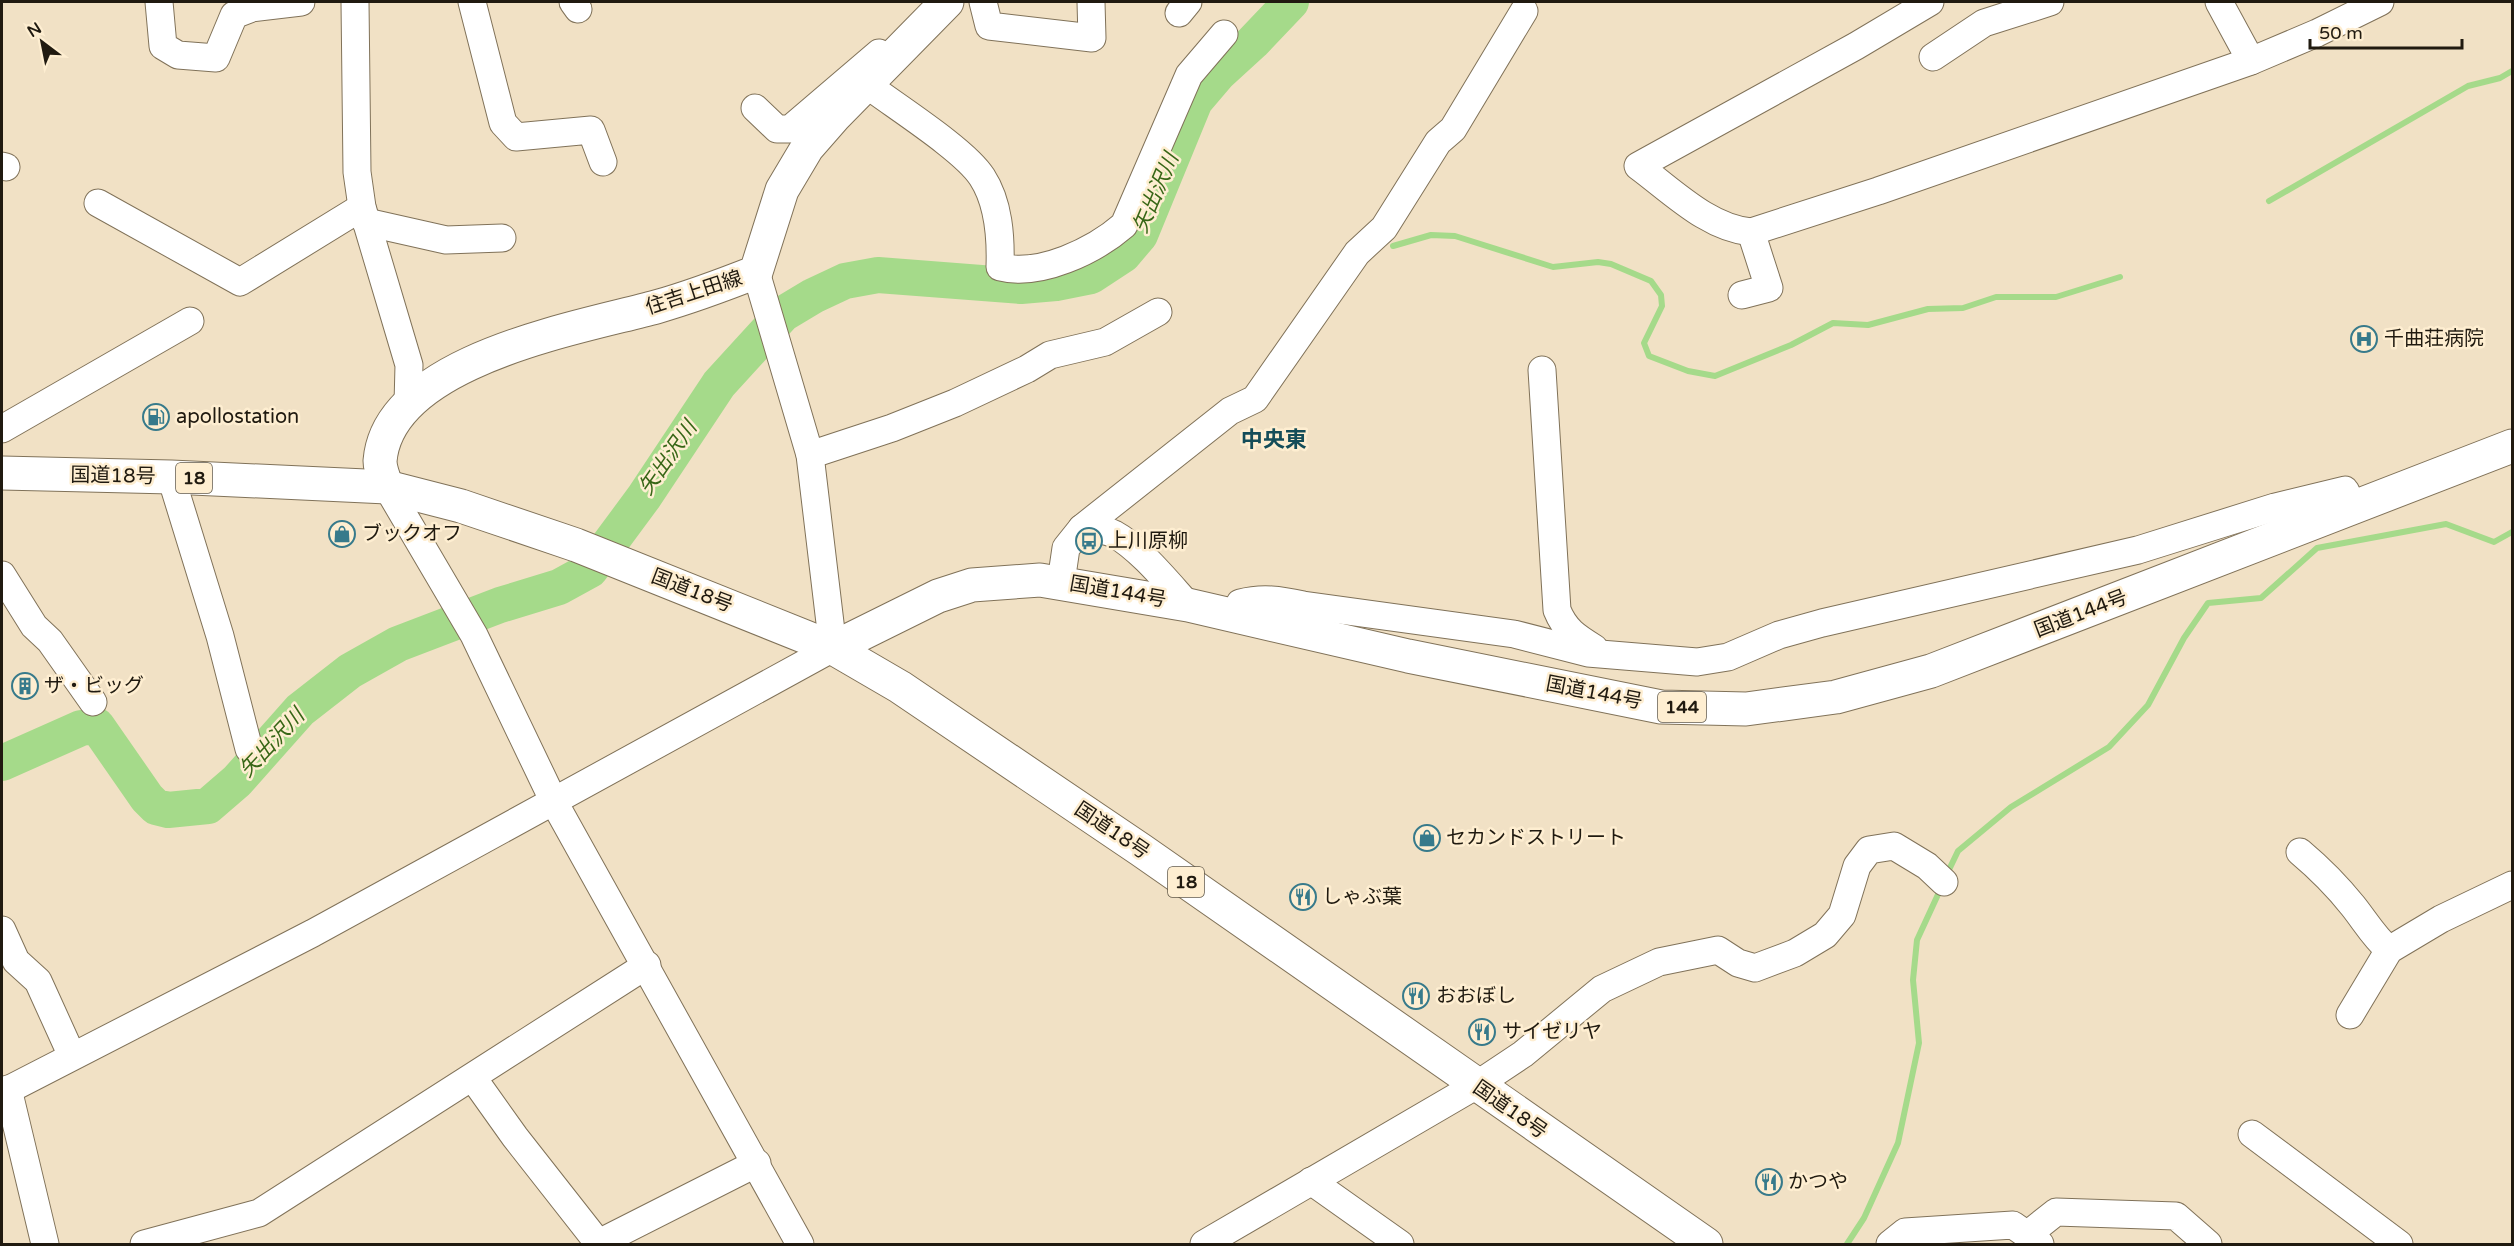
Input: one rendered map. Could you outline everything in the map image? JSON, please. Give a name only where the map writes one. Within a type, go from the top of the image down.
[{"type":"main road","name":"住吉上田線","points":[[387,487],[380,462],[386,434],[395,417],[408,404],[445,377],[495,351],[584,324],[706,292],[756,272],[782,190],[807,148],[947,2]]},
{"type":"main road","name":"国道144号","points":[[833,648],[938,596],[972,585],[1014,580],[1061,582],[1188,605],[1408,656],[1661,707],[1746,710],[1836,697],[1931,670],[2069,619],[2352,506],[2512,446]]},
{"type":"main road","name":"国道18号","points":[[2,473],[171,477],[387,487],[461,506],[576,545],[833,648],[900,687],[1141,850],[1475,1086],[1706,1245]]},
{"type":"street","points":[[159,2],[163,46],[178,55],[216,58],[234,15],[252,8],[301,2]]},
{"type":"street","points":[[355,2],[357,172],[364,214],[409,365],[408,404]]},
{"type":"street","points":[[472,2],[503,123],[516,137],[591,130],[603,162]]},
{"type":"street","points":[[983,2],[989,26],[1092,38],[1091,2]]},
{"type":"street","points":[[1930,2],[1857,46],[1638,166],[1715,223],[1734,231],[1751,232],[1878,191],[2251,61],[2318,33],[2379,2]]},
{"type":"street","points":[[1933,57],[1984,23],[2050,2]]},
{"type":"street","points":[[2219,2],[2251,61]]},
{"type":"street","points":[[1061,582],[1066,548],[1082,528],[1230,411],[1255,399],[1357,253],[1384,228],[1438,142],[1453,129],[1524,11]]},
{"type":"street","points":[[808,114],[844,94],[859,92],[972,164],[992,198],[1001,241],[1000,267],[1017,271],[1035,270],[1112,236],[1124,225],[1189,75],[1224,34]]},
{"type":"street","points":[[755,108],[777,129],[783,130],[798,123],[888,45],[901,40],[906,43]]},
{"type":"street","points":[[98,203],[240,282],[364,214],[446,240],[502,238]]},
{"type":"street","points":[[1742,295],[1769,288],[1751,232]]},
{"type":"street","points":[[45,1245],[5,1091],[313,933],[833,648],[810,455],[777,352],[756,272]]},
{"type":"street","points":[[810,455],[892,428],[945,407],[1027,369],[1050,354],[1105,342],[1158,312]]},
{"type":"street","points":[[2,429],[190,321]]},
{"type":"street","points":[[1542,370],[1557,610],[1563,626],[1571,634],[1602,654]]},
{"type":"street","points":[[171,477],[220,636],[249,749]]},
{"type":"street","points":[[387,487],[474,635],[554,802],[757,1163],[800,1245]]},
{"type":"street","points":[[1235,615],[1240,603],[1258,599],[1278,599],[1303,606],[1514,634],[1602,654],[1697,662],[1728,657],[1779,635],[1822,623],[2138,550],[2276,507],[2344,490],[2352,506]]},
{"type":"street","points":[[1082,528],[1102,529],[1115,535],[1162,576],[1188,605]]},
{"type":"street","points":[[2,574],[34,626],[50,641],[93,702]]},
{"type":"street","points":[[1204,1245],[1475,1086],[1523,1054],[1602,989],[1659,962],[1718,950],[1738,963],[1755,968],[1805,947],[1826,935],[1842,915],[1857,866],[1869,850],[1894,846],[1927,866],[1944,882]]},
{"type":"street","points":[[2300,852],[2319,868],[2354,907],[2377,939],[2389,950]]},
{"type":"street","points":[[2350,1015],[2389,950],[2440,919],[2512,885]]},
{"type":"street","points":[[2,930],[16,961],[38,981],[72,1056]]},
{"type":"street","points":[[144,1245],[259,1213],[646,965]]},
{"type":"street","points":[[473,1078],[514,1137],[598,1244],[757,1163]]},
{"type":"street","points":[[2252,1134],[2399,1245]]},
{"type":"street","points":[[1311,1181],[1400,1245]]},
{"type":"street","points":[[1890,1245],[1905,1232],[2013,1225],[2033,1240],[2056,1212],[2176,1215],[2208,1245]]},
{"type":"waterway","name":"矢出沢川","points":[[2,763],[81,728],[97,726],[147,798],[156,807],[168,810],[208,806],[237,781],[300,710],[350,671],[398,644],[500,605],[559,587],[590,570],[644,497],[719,384],[783,314],[845,281],[878,275],[1021,286],[1056,283],[1091,276],[1123,255],[1140,235],[1195,101],[1218,74],[1291,2]]},
{"type":"waterway","points":[[2269,201],[2468,86],[2500,78],[2512,71]]},
{"type":"waterway","points":[[1393,246],[1431,235],[1455,236],[1553,267],[1598,262],[1611,264],[1651,281],[1661,295],[1662,306],[1644,343],[1649,356],[1688,371],[1715,376],[1791,345],[1833,323],[1868,325],[1928,309],[1963,308],[1996,297],[2056,297],[2120,277]]},
{"type":"waterway","points":[[1946,876],[1958,851],[2011,807],[2109,747],[2148,705],[2184,638],[2208,603],[2261,598],[2317,548],[2446,524],[2494,542],[2512,532]]},
{"type":"waterway","points":[[1847,1244],[1864,1218],[1898,1143],[1919,1043],[1913,980],[1917,940],[1941,888]]},
{"type":"place","name":"千曲荘病院","points":[[2364,339]]},
{"type":"place","name":"apollostation","points":[[156,417]]},
{"type":"place","name":"ブックオフ","points":[[342,534]]},
{"type":"place","name":"上川原柳","points":[[1089,541]]},
{"type":"place","name":"ザ・ビッグ","points":[[25,686]]},
{"type":"place","name":"セカンドストリート","points":[[1427,838]]},
{"type":"place","name":"しゃぶ葉","points":[[1303,897]]},
{"type":"place","name":"おおぼし","points":[[1416,996]]},
{"type":"place","name":"サイゼリヤ","points":[[1482,1032]]},
{"type":"place","name":"かつや","points":[[1769,1182]]},
{"type":"district","name":"中央東","points":[[1274,440]]}]
